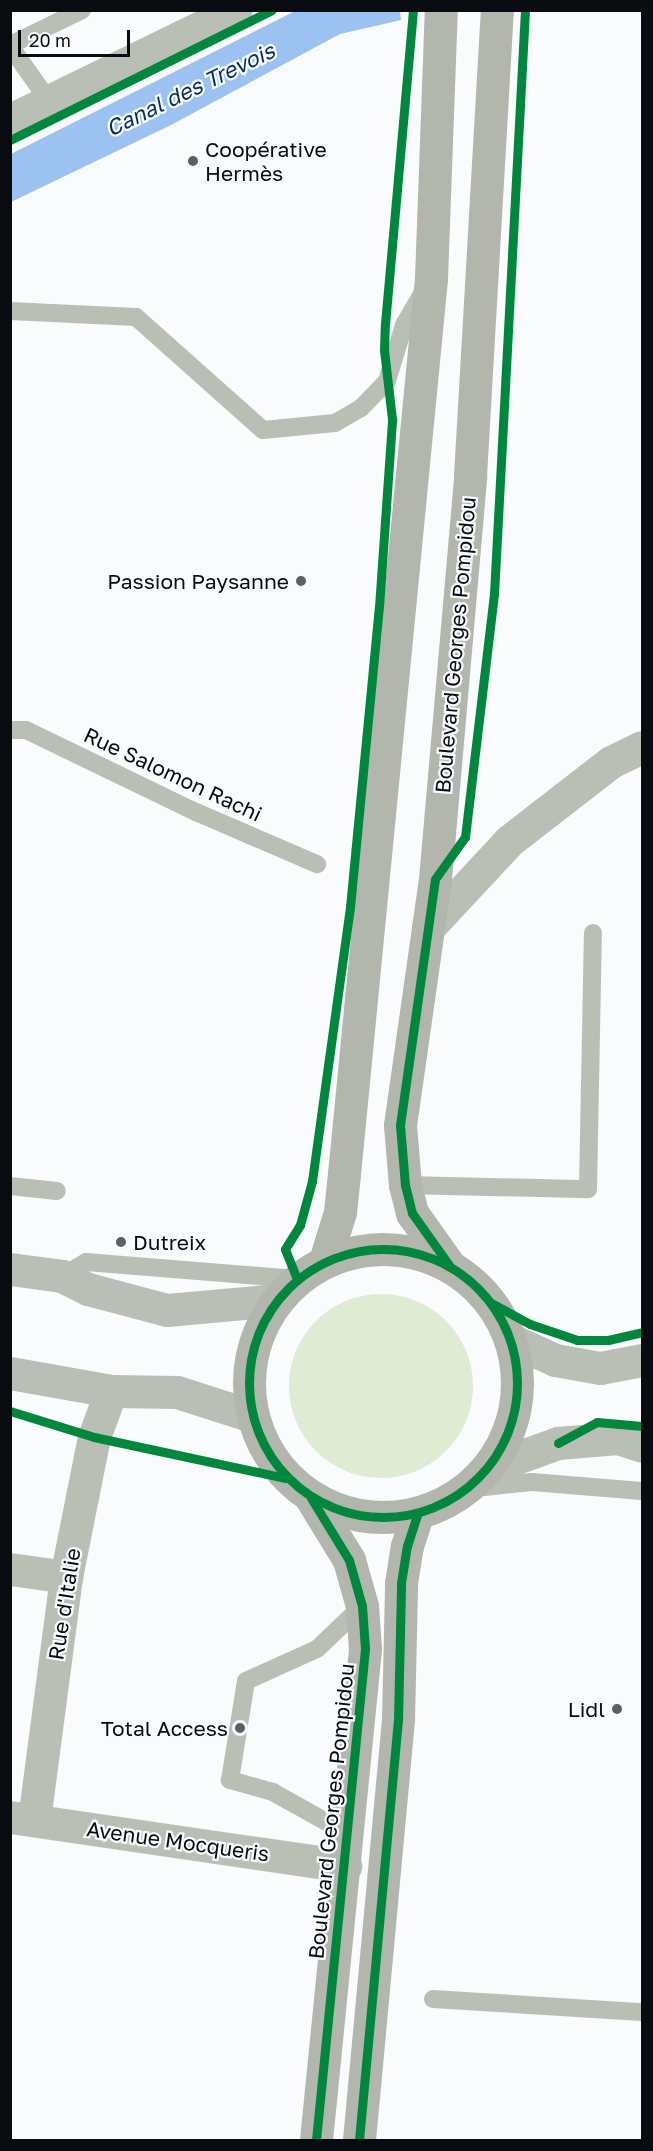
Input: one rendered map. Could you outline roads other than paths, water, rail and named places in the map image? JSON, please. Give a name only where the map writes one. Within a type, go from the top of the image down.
[{"type":"main road","points":[[325,1261],[340,1212],[431,278],[441,10]]},
{"type":"main road","name":"Boulevard Georges Pompidou","points":[[449,1265],[412,1213],[405,1185],[400,1125],[428,928],[470,476],[497,10]]},
{"type":"main road","name":"Boulevard Georges Pompidou","points":[[387,1248],[419,1253],[449,1265],[472,1282],[491,1303],[511,1340],[517,1374],[515,1408],[505,1441],[476,1479],[418,1513],[382,1518],[345,1513],[311,1498],[286,1478],[265,1449],[252,1416],[248,1376],[256,1335],[287,1289],[325,1261],[356,1251],[387,1248]]},
{"type":"main road","points":[[10,1269],[62,1276],[88,1289],[167,1310],[287,1289]]},
{"type":"main road","points":[[10,1372],[111,1391],[177,1392],[252,1416]]},
{"type":"main road","name":"Boulevard Georges Pompidou","points":[[311,1498],[349,1560],[362,1606],[365,1649],[316,2140]]},
{"type":"main road","points":[[359,2140],[397,1731],[401,1583],[407,1546],[418,1513]]},
{"type":"street","points":[[10,120],[236,10]]},
{"type":"street","points":[[428,928],[509,841],[611,762],[642,747]]},
{"type":"street","points":[[511,1340],[555,1360],[600,1368],[642,1360]]},
{"type":"street","name":"Rue d'Italie","points":[[22,1819],[93,1437],[111,1391]]},
{"type":"street","points":[[476,1479],[558,1443],[618,1438],[642,1446]]},
{"type":"street","points":[[10,1569],[66,1576]]},
{"type":"street","name":"Avenue Mocqueris","points":[[22,1819],[345,1866]]},
{"type":"lane","points":[[49,101],[10,46],[82,10]]},
{"type":"lane","points":[[10,311],[136,317],[263,430],[335,423],[361,408],[387,381],[404,325],[431,278]]},
{"type":"lane","name":"Rue Salomon Rachi","points":[[10,730],[26,730],[196,812],[317,864]]},
{"type":"lane","points":[[405,1185],[588,1189],[593,933]]},
{"type":"lane","points":[[10,1186],[57,1191]]},
{"type":"lane","points":[[476,1479],[642,1491]]},
{"type":"lane","points":[[348,1834],[273,1792],[230,1779],[246,1681],[317,1649],[362,1606]]},
{"type":"lane","points":[[434,1999],[642,2012]]},
{"type":"water","name":"Canal des Trevois","points":[[297,10],[400,11],[401,20],[340,34],[171,125],[11,202],[11,154]]},
{"type":"place","name":"Coopérative Hermès","points":[[193,161]]},
{"type":"place","name":"Passion Paysanne","points":[[301,581]]},
{"type":"place","name":"Dutreix","points":[[121,1242]]},
{"type":"place","name":"Lidl","points":[[617,1709]]},
{"type":"place","name":"Total Access","points":[[240,1728]]}]
